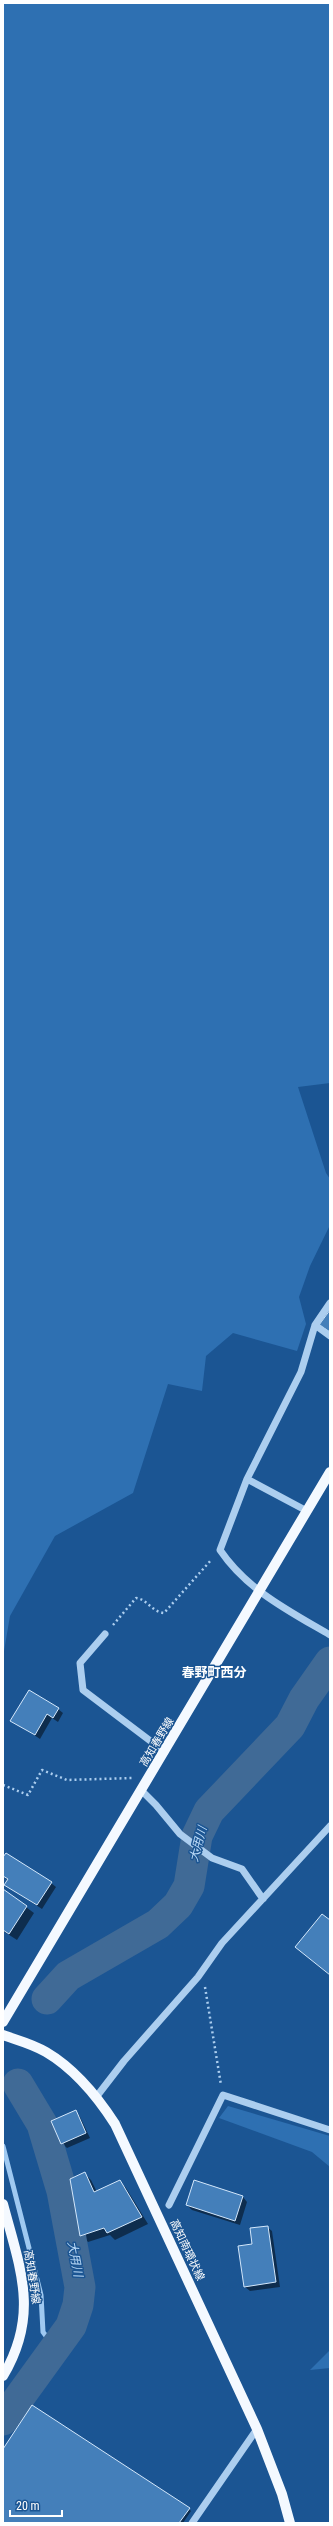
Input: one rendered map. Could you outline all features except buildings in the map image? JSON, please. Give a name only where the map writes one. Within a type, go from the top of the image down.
[{"type":"main road","name":"高知春野線","points":[[3,2022],[142,1791],[330,1472]]},
{"type":"main road","name":"高知南環状線","points":[[3,2034],[45,2051],[66,2066],[97,2096],[115,2124],[257,2429],[282,2494],[290,2523]]},
{"type":"main road","name":"高知春野線","points":[[3,2204],[18,2261],[26,2308],[21,2338],[3,2376]]},
{"type":"street","points":[[330,1303],[315,1325],[301,1372],[247,1480],[226,1531],[220,1550],[233,1568],[259,1592],[330,1635]]},
{"type":"street","points":[[315,1325],[330,1336]]},
{"type":"street","points":[[247,1480],[307,1511]]},
{"type":"street","points":[[105,1634],[80,1663],[83,1690],[165,1752]]},
{"type":"street","points":[[142,1791],[156,1805],[180,1834],[191,1843],[200,1847],[212,1858],[242,1869],[263,1899]]},
{"type":"street","points":[[97,2096],[203,1971],[222,1943],[330,1826]]},
{"type":"street","points":[[169,2204],[223,2095],[330,2130]]},
{"type":"street","points":[[192,2523],[257,2429]]},
{"type":"path","points":[[105,1634],[136,1598],[140,1598],[158,1613],[164,1613],[220,1550]]},
{"type":"path","points":[[3,1785],[28,1795],[42,1770],[67,1780],[150,1777]]},
{"type":"path","points":[[203,1971],[223,2095]]},
{"type":"shaded area","points":[[3,3],[330,3],[330,1083],[298,1087],[326,1173],[330,1179],[330,1225],[310,1266],[299,1297],[306,1324],[297,1351],[233,1333],[206,1356],[202,1391],[168,1384],[133,1493],[55,1536],[10,1616],[3,1657]]},
{"type":"shaded area","points":[[228,2106],[330,2136],[330,2167],[312,2152],[219,2118]]},
{"type":"shaded area","points":[[330,2350],[330,2368],[310,2370]]},
{"type":"waterway","name":"大用川","points":[[47,1999],[68,1976],[158,1924],[178,1905],[189,1886],[197,1836],[209,1811],[290,1726],[304,1699],[330,1662]]},
{"type":"waterway","name":"大用川","points":[[3,2420],[71,2326],[78,2305],[80,2287],[62,2191],[42,2124],[18,2084]]},
{"type":"waterway","points":[[3,2146],[41,2295],[43,2332],[55,2348]]},
{"type":"district","name":"春野町西分","points":[[214,1672]]}]
